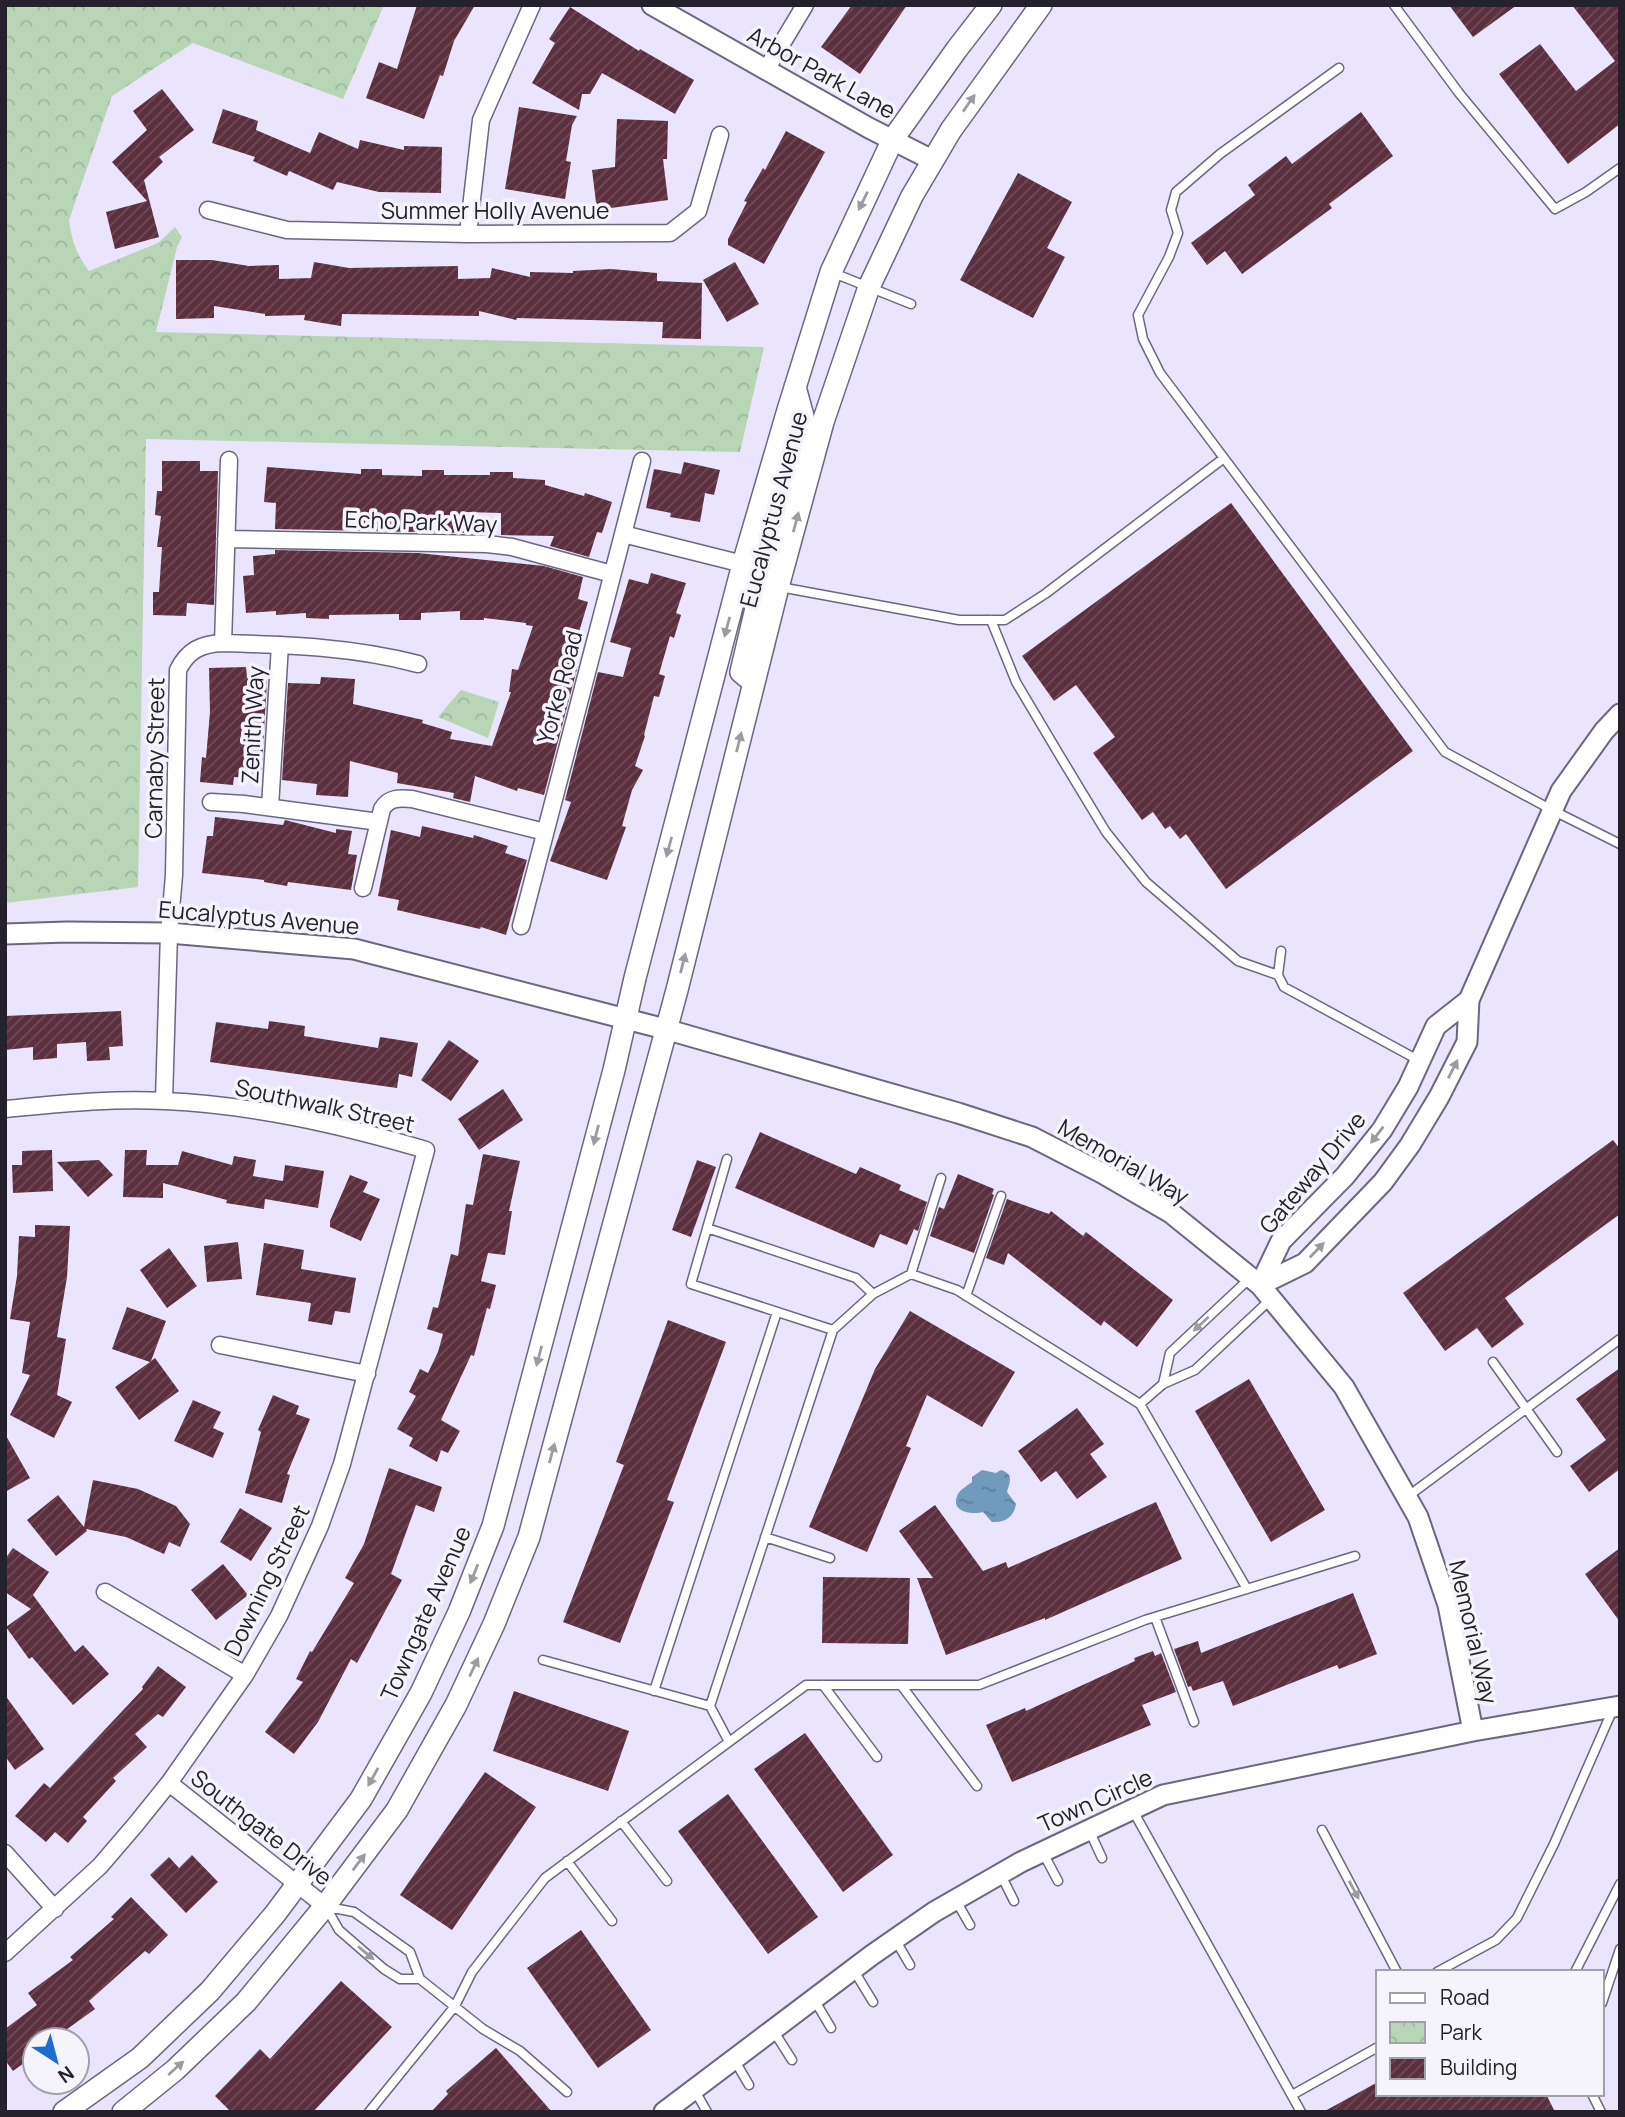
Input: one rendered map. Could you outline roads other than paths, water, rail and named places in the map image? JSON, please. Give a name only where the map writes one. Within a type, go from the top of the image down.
[{"type":"main road","name":"Eucalyptus Avenue","points":[[625,1019],[743,564],[831,272],[893,139],[991,5]]},
{"type":"main road","name":"Eucalyptus Avenue","points":[[665,1029],[823,422],[869,288],[932,160],[964,110],[1041,5]]},
{"type":"main road","points":[[778,587],[772,553],[803,416],[795,387]]},
{"type":"main road","points":[[743,564],[761,587],[740,672],[754,683]]},
{"type":"main road","name":"Towngate Avenue","points":[[64,2112],[140,2058],[210,1991],[275,1914],[361,1799],[421,1693],[493,1526],[556,1294],[625,1019]]},
{"type":"main road","points":[[123,2112],[176,2070],[246,2002],[326,1906],[397,1810],[450,1716],[494,1624],[529,1537],[665,1029]]},
{"type":"street","points":[[468,234],[481,120],[532,5]]},
{"type":"street","name":"Arbor Park Lane","points":[[652,5],[932,160]]},
{"type":"street","points":[[766,70],[805,5]]},
{"type":"street","name":"Summer Holly Avenue","points":[[208,210],[287,230],[468,234],[670,233],[698,211],[720,135]]},
{"type":"street","points":[[223,643],[229,460]]},
{"type":"street","name":"Yorke Road","points":[[521,926],[642,461]]},
{"type":"street","points":[[623,534],[743,564]]},
{"type":"street","name":"Echo Park Way","points":[[226,539],[487,544],[512,547],[612,574]]},
{"type":"street","name":"Carnaby Street","points":[[164,1100],[169,933],[174,875],[178,670],[184,658],[194,649],[206,644],[223,643],[330,647],[382,654],[418,664]]},
{"type":"street","name":"Zenith Way","points":[[270,807],[280,645]]},
{"type":"street","name":"Gateway Drive","points":[[1261,1287],[1305,1263],[1383,1182],[1410,1145],[1439,1097],[1467,1042],[1469,1000],[1561,791],[1604,731],[1620,714]]},
{"type":"street","points":[[363,888],[386,803],[398,797],[545,832]]},
{"type":"street","points":[[211,802],[379,822]]},
{"type":"street","name":"Eucalyptus Avenue","points":[[5,934],[169,933],[354,949],[665,1029]]},
{"type":"street","name":"Gateway Drive","points":[[1261,1287],[1281,1241],[1345,1176],[1382,1130],[1408,1087],[1436,1026],[1469,1000]]},
{"type":"street","name":"Memorial Way","points":[[665,1029],[958,1113],[1032,1138],[1102,1173],[1171,1213],[1261,1287],[1344,1387],[1418,1517],[1448,1605],[1472,1731]]},
{"type":"street","name":"Southwalk Street","points":[[5,1109],[66,1103],[164,1100],[266,1111],[365,1132],[426,1150]]},
{"type":"street","name":"Downing Street","points":[[5,1953],[100,1866],[169,1783],[245,1675],[279,1616],[320,1526],[342,1464],[426,1150]]},
{"type":"street","points":[[220,1345],[367,1374]]},
{"type":"street","points":[[105,1591],[245,1675]]},
{"type":"street","name":"Town Circle","points":[[664,2112],[853,1969],[955,1899],[1042,1851],[1163,1795],[1472,1731],[1617,1706]]},
{"type":"street","name":"Southgate Drive","points":[[169,1783],[326,1906]]},
{"type":"street","points":[[5,1853],[55,1909]]},
{"type":"lane","points":[[1394,5],[1459,93],[1555,209],[1586,192],[1620,168]]},
{"type":"lane","points":[[1339,68],[1220,153],[1176,192],[1171,210],[1178,233],[1169,257],[1138,315],[1143,339],[1160,373],[1445,752],[1620,844]]},
{"type":"lane","points":[[831,272],[911,304]]},
{"type":"lane","points":[[778,587],[959,620],[1005,620],[1045,594],[1224,458]]},
{"type":"lane","points":[[991,620],[1016,682],[1106,832],[1146,883],[1238,961],[1278,975]]},
{"type":"lane","points":[[1281,951],[1278,975],[1284,987],[1420,1061]]},
{"type":"lane","points":[[727,1159],[691,1284],[833,1330]]},
{"type":"lane","points":[[729,1742],[710,1706],[833,1330],[873,1294],[911,1274],[941,1178]]},
{"type":"lane","points":[[966,1296],[1001,1196]]},
{"type":"lane","points":[[707,1228],[856,1278],[873,1294]]},
{"type":"lane","points":[[911,1274],[957,1290],[1140,1404],[1247,1589]]},
{"type":"lane","points":[[1163,1384],[1170,1353],[1261,1287]]},
{"type":"lane","points":[[1140,1404],[1163,1384],[1195,1370],[1261,1287]]},
{"type":"lane","points":[[654,1691],[777,1312]]},
{"type":"lane","points":[[1407,1497],[1620,1339]]},
{"type":"lane","points":[[1493,1362],[1557,1452]]},
{"type":"lane","points":[[765,1537],[830,1558]]},
{"type":"lane","points":[[369,2112],[455,2006],[472,1972],[545,1878],[806,1685],[979,1685],[1154,1617],[1355,1556]]},
{"type":"lane","points":[[1154,1617],[1194,1722]]},
{"type":"lane","points":[[543,1660],[710,1706]]},
{"type":"lane","points":[[823,1685],[877,1757]]},
{"type":"lane","points":[[901,1685],[977,1786]]},
{"type":"lane","points":[[1441,1970],[1496,1940],[1517,1918],[1617,1706]]},
{"type":"lane","points":[[1132,1809],[1301,2112]]},
{"type":"lane","points":[[621,1821],[667,1881]]},
{"type":"lane","points":[[1089,1830],[1102,1857]]},
{"type":"lane","points":[[1322,1830],[1395,1970]]},
{"type":"lane","points":[[1042,1851],[1058,1881]]},
{"type":"lane","points":[[567,1861],[612,1921]]},
{"type":"lane","points":[[1000,1873],[1013,1901]]},
{"type":"lane","points":[[1576,1970],[1617,1896],[1620,1884]]},
{"type":"lane","points":[[955,1899],[970,1925]]},
{"type":"lane","points":[[326,1906],[339,1930],[384,1969],[400,1979],[420,1979]]},
{"type":"lane","points":[[326,1906],[354,1912],[410,1952],[420,1979],[483,2029],[520,2051],[567,2092]]},
{"type":"lane","points":[[895,1939],[909,1965]]},
{"type":"lane","points":[[1604,1997],[1620,1949]]},
{"type":"lane","points":[[853,1969],[873,2002]]},
{"type":"lane","points":[[814,1999],[831,2028]]},
{"type":"lane","points":[[773,2029],[792,2060]]},
{"type":"lane","points":[[1292,2095],[1376,2048]]},
{"type":"lane","points":[[735,2059],[749,2085]]},
{"type":"lane","points":[[694,2089],[707,2112]]},
{"type":"lane","points":[[1593,2096],[1601,2112]]},
{"type":"water","points":[[982,1470],[996,1473],[1001,1470],[1009,1476],[1007,1492],[1016,1504],[1011,1516],[1005,1520],[992,1522],[983,1512],[963,1511],[956,1505],[959,1492]]}]
